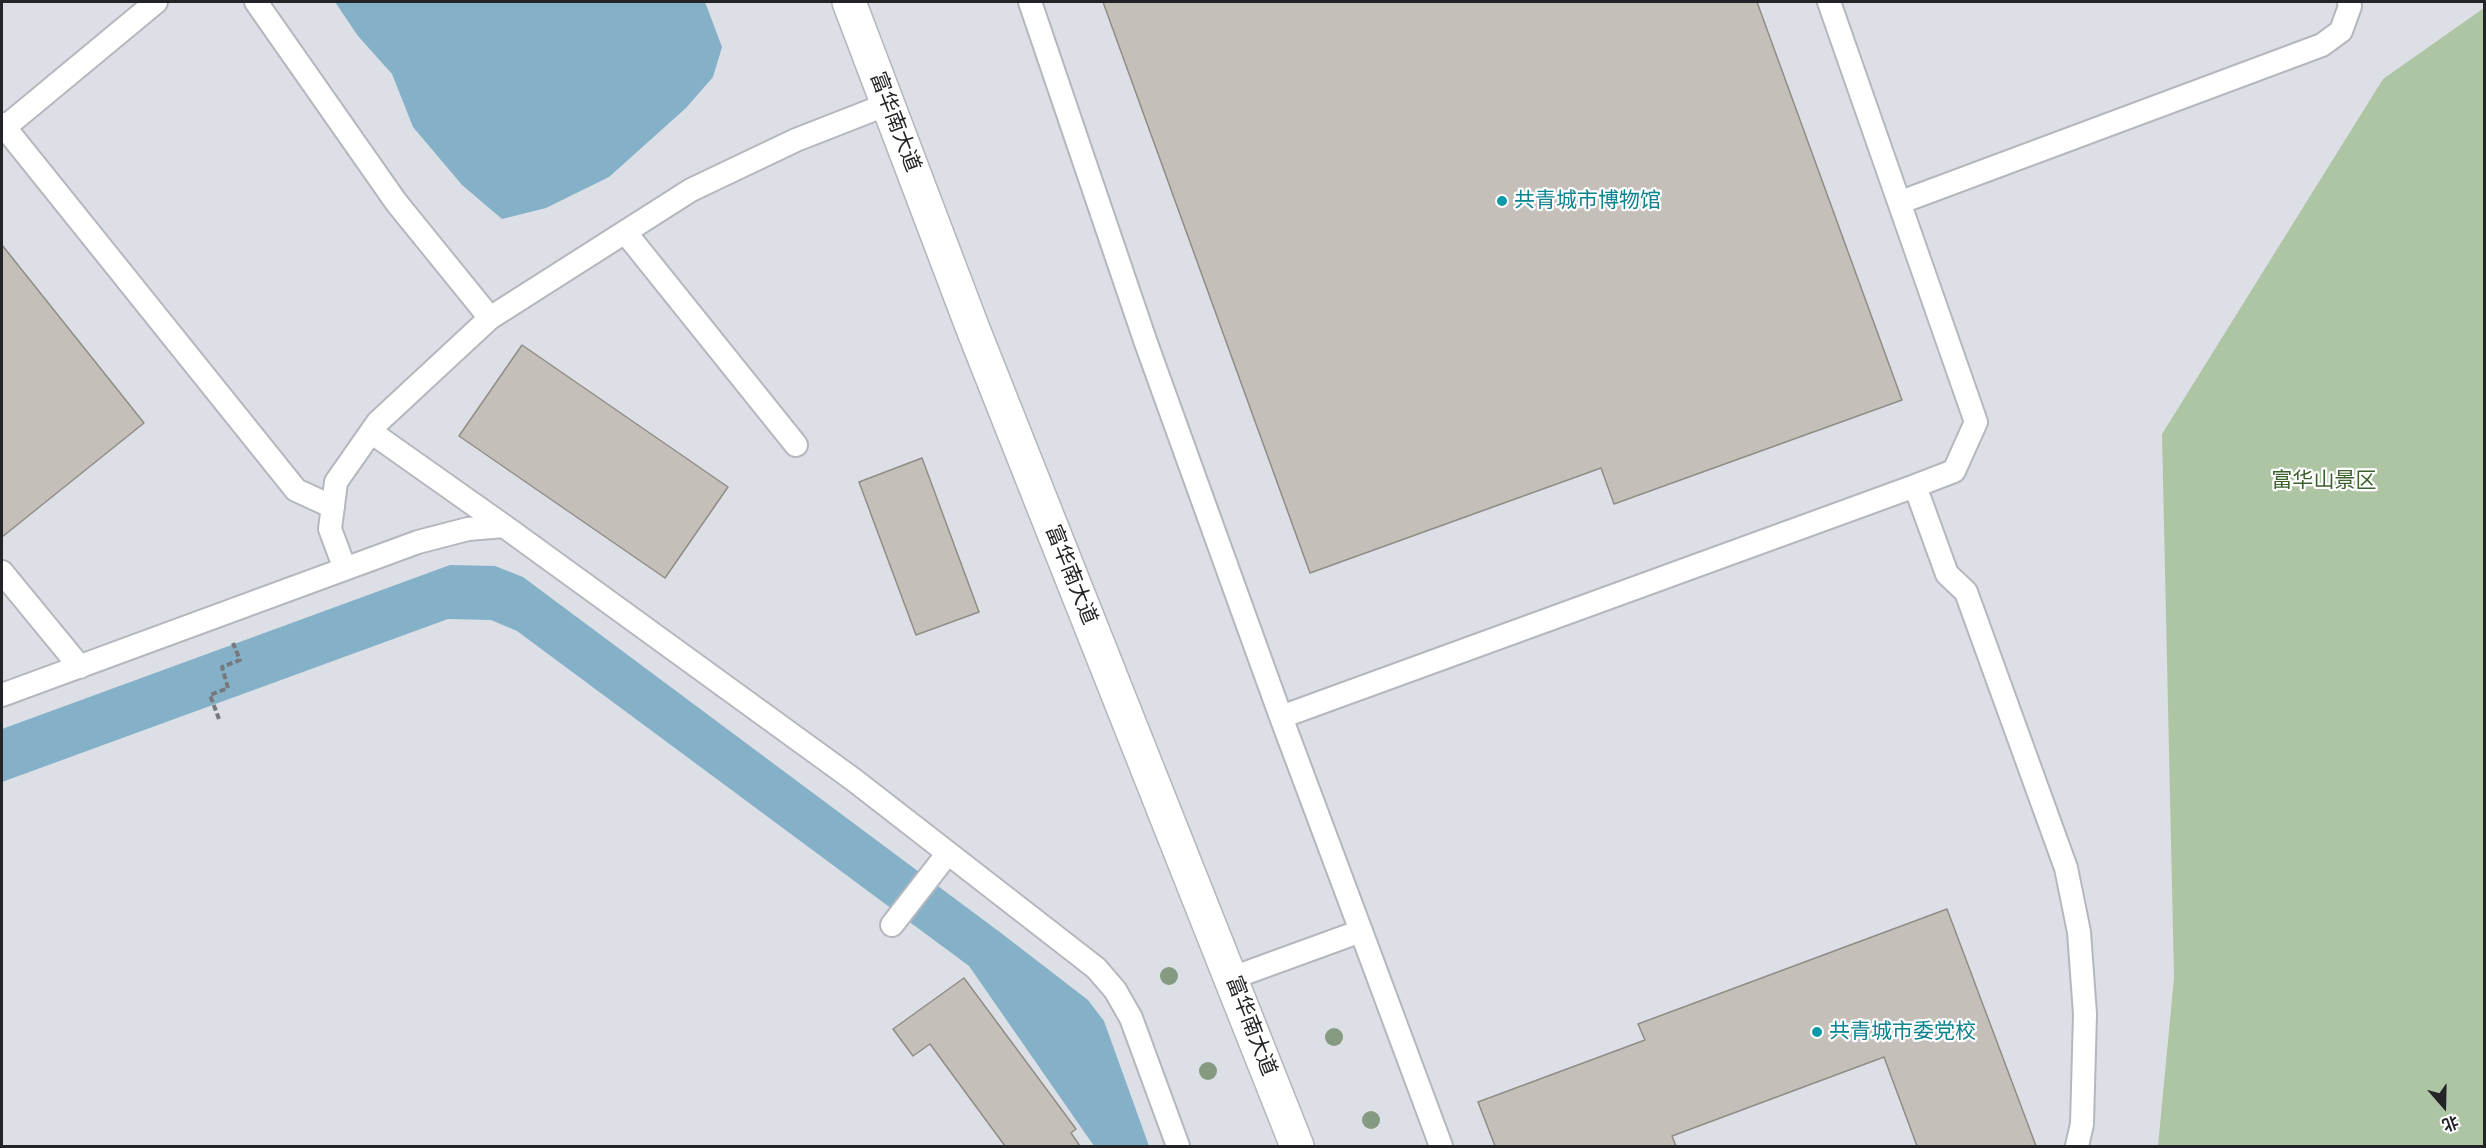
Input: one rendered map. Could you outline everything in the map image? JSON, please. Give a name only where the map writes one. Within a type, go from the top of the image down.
[{"type":"main road","name":"富华南大道","points":[[849,2],[973,329],[1297,1146]]},
{"type":"lane","points":[[156,2],[3,126],[296,490],[333,507]]},
{"type":"lane","points":[[256,2],[396,202],[490,318]]},
{"type":"lane","points":[[1032,2],[1146,343],[1281,717],[1441,1146]]},
{"type":"lane","points":[[1281,717],[1954,471],[1976,422],[1830,2]]},
{"type":"lane","points":[[1901,202],[2322,45],[2340,31],[2350,6],[2349,2]]},
{"type":"lane","points":[[345,569],[330,530],[336,482],[378,422],[490,318],[691,190],[796,140],[888,104]]},
{"type":"lane","points":[[625,232],[796,445]]},
{"type":"lane","points":[[371,432],[854,780],[1096,968],[1116,990],[1131,1018],[1178,1146]]},
{"type":"lane","points":[[1915,486],[1947,574],[1966,592],[2066,868],[2079,932],[2085,1014],[2082,1124],[2078,1146]]},
{"type":"lane","points":[[2,695],[418,542],[468,529],[504,526]]},
{"type":"lane","points":[[2,572],[80,667]]},
{"type":"lane","points":[[892,925],[948,853]]},
{"type":"lane","points":[[1232,978],[1361,931]]},
{"type":"path","points":[[219,719],[210,695],[228,688],[222,667],[240,660],[223,614]]},
{"type":"green space","name":"富华山景区","points":[[2484,8],[2484,1146],[2158,1146],[2174,978],[2162,434],[2383,79]]},
{"type":"water","points":[[335,2],[705,2],[722,47],[713,77],[686,108],[609,177],[546,208],[502,219],[462,185],[413,127],[392,74],[358,36]]},
{"type":"water","points":[[450,565],[495,566],[523,577],[1088,1000],[1104,1021],[1149,1146],[1094,1146],[969,966],[517,631],[491,620],[448,619],[2,782],[2,729]]},
{"type":"building","name":"共青城市博物馆","points":[[1103,2],[1757,2],[1902,400],[1614,504],[1601,468],[1310,573]]},
{"type":"building","points":[[2,245],[144,423],[2,537]]},
{"type":"building","points":[[522,345],[728,487],[665,578],[459,436]]},
{"type":"building","points":[[922,458],[979,612],[916,635],[859,482]]},
{"type":"building","name":"共青城市委党校","points":[[1947,909],[2036,1146],[1917,1146],[1884,1057],[1672,1136],[1676,1146],[1495,1146],[1478,1102],[1645,1040],[1638,1024]]},
{"type":"building","points":[[964,978],[1076,1129],[1071,1133],[1080,1146],[1005,1146],[930,1044],[913,1056],[893,1029]]},
{"type":"place","name":"共青城市博物馆","points":[[1502,201]]},
{"type":"place","name":"共青城市委党校","points":[[1817,1032]]}]
